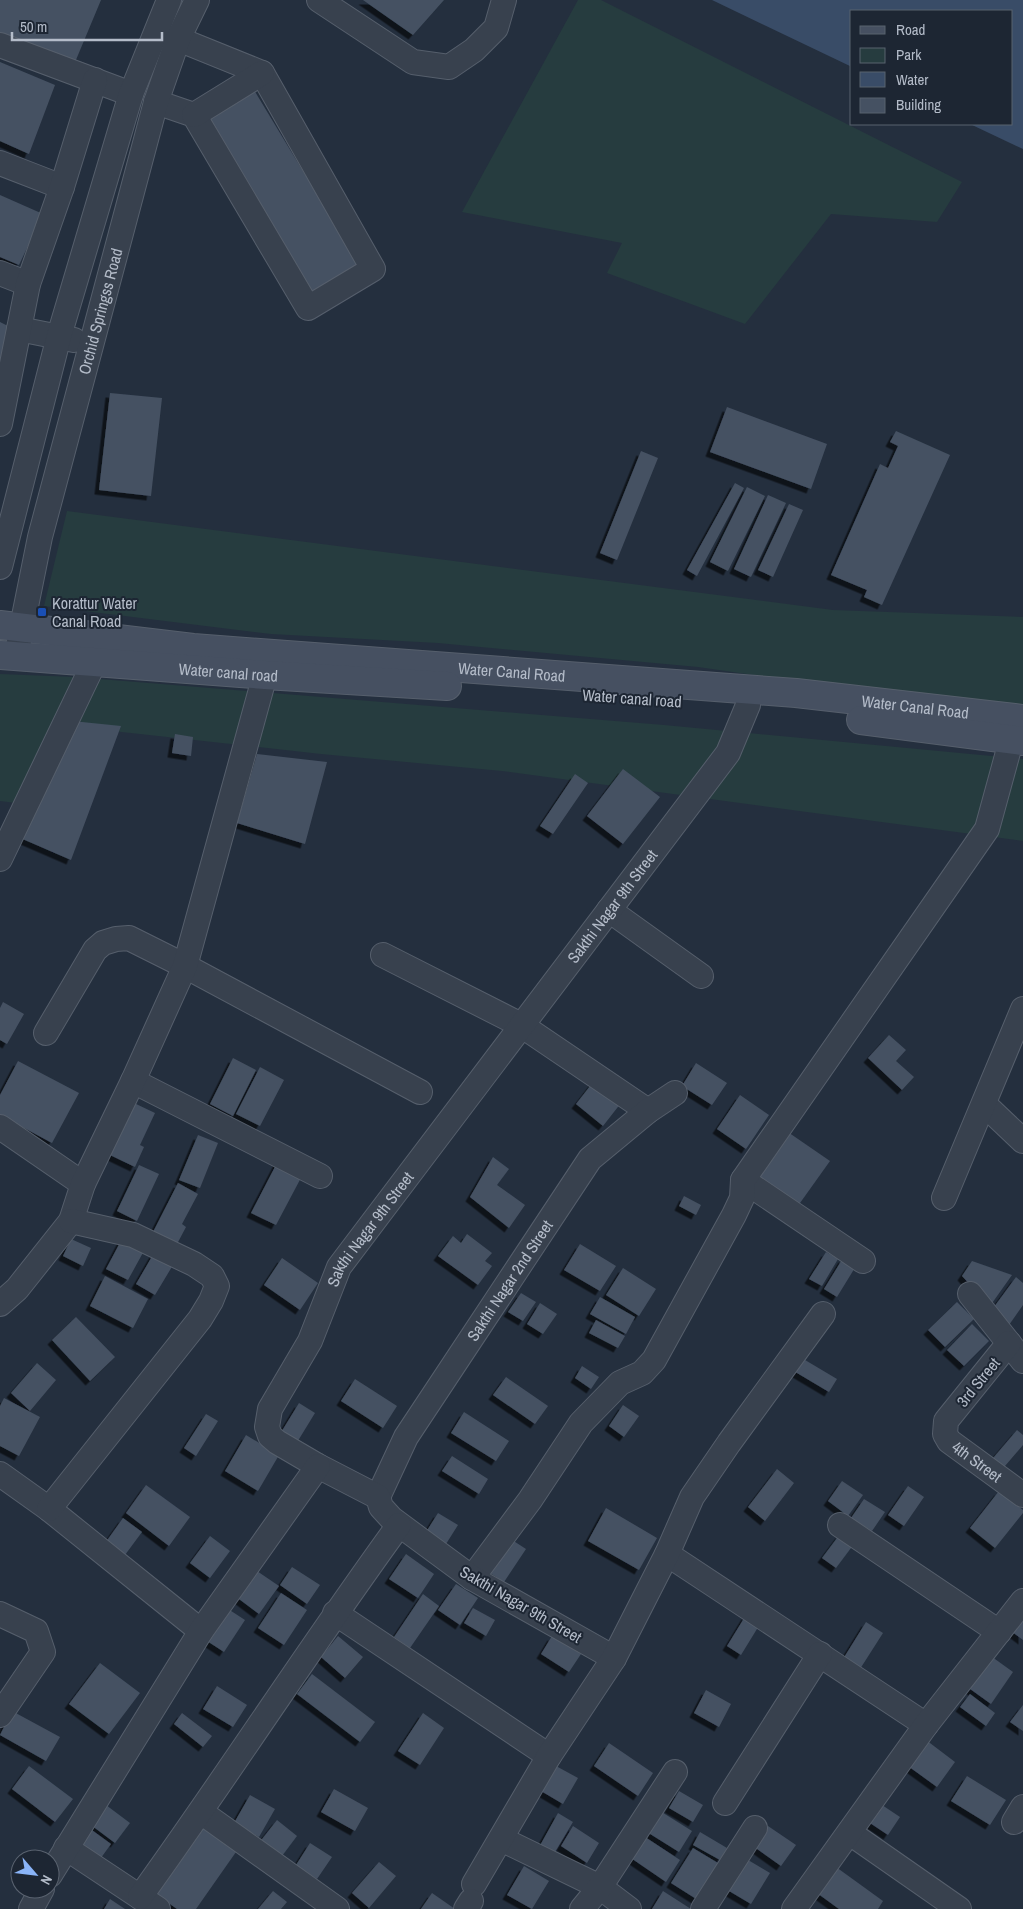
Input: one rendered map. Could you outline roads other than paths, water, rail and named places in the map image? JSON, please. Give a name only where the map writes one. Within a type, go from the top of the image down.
[{"type":"main road","name":"Water Canal Road","points":[[11,627],[193,648],[265,664],[796,693],[1019,730]]},
{"type":"main road","name":"Water canal road","points":[[8,655],[94,663],[265,664],[1019,730]]},
{"type":"street","name":"Orchid Springss Road","points":[[0,567],[58,336],[131,94],[169,0]]},
{"type":"street","name":"Orchid Springss Road","points":[[8,655],[11,627],[40,537],[156,102],[178,38],[197,0]]},
{"type":"street","points":[[319,0],[413,62],[449,66],[474,50],[496,28],[504,0]]},
{"type":"street","points":[[156,102],[194,115],[308,308],[373,269],[262,73],[178,38]]},
{"type":"street","points":[[0,45],[131,94]]},
{"type":"street","points":[[194,115],[262,73]]},
{"type":"street","points":[[0,424],[28,284],[62,187],[95,80]]},
{"type":"street","points":[[0,163],[62,187]]},
{"type":"street","points":[[0,273],[28,284]]},
{"type":"street","points":[[19,329],[90,344]]},
{"type":"street","points":[[0,859],[94,663]]},
{"type":"street","points":[[0,1304],[17,1289],[71,1221],[83,1184],[133,1081],[185,966],[265,664]]},
{"type":"street","name":"Sakthi Nagar 9th Street","points":[[614,1658],[472,1578],[399,1525],[381,1507],[378,1497],[318,1466],[270,1436],[267,1428],[270,1409],[310,1341],[339,1267],[728,753],[748,705]]},
{"type":"street","points":[[472,1578],[530,1500],[581,1423],[620,1382],[642,1372],[654,1360],[734,1215],[742,1198],[743,1180],[987,830],[1019,730]]},
{"type":"street","points":[[609,910],[701,976]]},
{"type":"street","points":[[46,1033],[95,950],[103,943],[116,938],[129,938],[420,1092]]},
{"type":"street","points":[[383,955],[521,1025],[648,1111]]},
{"type":"street","points":[[944,1198],[1023,1009]]},
{"type":"street","points":[[133,1081],[320,1176]]},
{"type":"street","name":"Sakthi Nagar 2nd Street","points":[[378,1497],[406,1437],[590,1159],[648,1111],[675,1093]]},
{"type":"street","points":[[984,1104],[1023,1141]]},
{"type":"street","points":[[0,1127],[83,1184]]},
{"type":"street","points":[[743,1180],[863,1261]]},
{"type":"street","points":[[49,1509],[200,1319],[211,1301],[216,1286],[212,1276],[194,1264],[133,1236],[71,1221]]},
{"type":"street","points":[[970,1294],[1023,1361]]},
{"type":"street","points":[[471,1898],[501,1839],[549,1756],[614,1658],[667,1554],[692,1497],[823,1314]]},
{"type":"street","name":"3rd Street","points":[[946,1421],[1009,1342]]},
{"type":"street","name":"4th Street","points":[[946,1421],[945,1434],[950,1441],[1023,1495]]},
{"type":"street","points":[[60,1858],[201,1631],[318,1466]]},
{"type":"street","points":[[0,1474],[49,1509],[201,1631]]},
{"type":"street","points":[[66,1848],[149,1903],[201,1812],[335,1613],[399,1525]]},
{"type":"street","points":[[840,1525],[999,1632]]},
{"type":"street","points":[[667,1554],[926,1725]]},
{"type":"street","points":[[794,1909],[926,1725],[1023,1601]]},
{"type":"street","points":[[335,1613],[549,1756]]},
{"type":"street","points":[[0,1614],[36,1631],[43,1652],[0,1715]]},
{"type":"street","points":[[725,1803],[820,1654]]},
{"type":"street","points":[[582,1909],[600,1887],[675,1772]]},
{"type":"street","points":[[201,1812],[337,1909]]},
{"type":"street","points":[[703,1909],[755,1828]]},
{"type":"street","points":[[850,1833],[959,1909]]},
{"type":"street","points":[[501,1839],[600,1887],[629,1909]]},
{"type":"water","points":[[712,0],[1023,0],[1023,149],[972,125],[1013,125],[1013,10],[850,10],[850,66]]},
{"type":"place","name":"Korattur Water Canal Road","points":[[42,612]]}]
